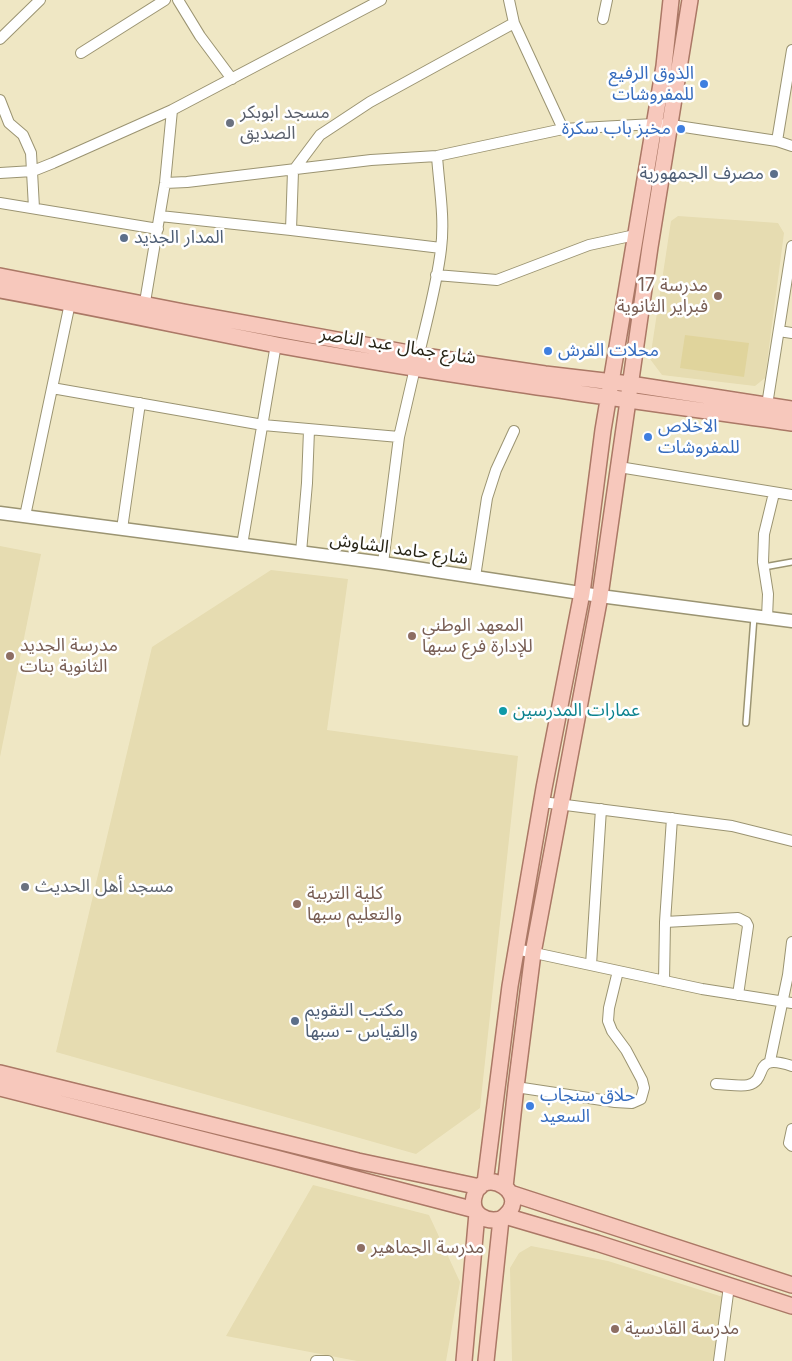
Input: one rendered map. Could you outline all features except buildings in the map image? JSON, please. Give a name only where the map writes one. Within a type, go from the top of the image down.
[{"type":"main road","points":[[464,1361],[476,1211],[474,1198],[483,1185],[516,950],[582,593],[608,397],[664,66],[672,0]]},
{"type":"main road","points":[[0,1088],[476,1211],[488,1220],[494,1221],[503,1217],[512,1206],[508,1190],[516,1087],[533,953],[600,596],[630,384],[690,0]]},
{"type":"main road","name":"شارع جمال عبد الناصر","points":[[0,276],[276,344],[611,381],[792,409]]},
{"type":"main road","name":"شارع جمال عبد الناصر","points":[[0,290],[70,303],[143,310],[608,397],[792,423]]},
{"type":"main road","points":[[0,1073],[348,1159],[483,1185],[496,1182],[508,1190],[792,1285]]},
{"type":"main road","points":[[503,1217],[597,1243],[792,1306]]},
{"type":"main road","points":[[486,1361],[503,1217]]},
{"type":"street","points":[[0,39],[39,0]]},
{"type":"street","points":[[80,53],[165,0]]},
{"type":"street","points":[[178,0],[200,36],[232,79]]},
{"type":"street","points":[[0,173],[33,171],[172,110],[381,0]]},
{"type":"street","points":[[509,0],[514,23],[563,129]]},
{"type":"street","points":[[603,20],[607,0]]},
{"type":"street","points":[[291,230],[292,170],[320,135],[340,120],[370,102],[514,23]]},
{"type":"street","points":[[777,141],[792,50]]},
{"type":"street","points":[[0,100],[9,123],[21,132],[26,139],[31,153],[34,208]]},
{"type":"street","points":[[143,310],[165,183],[172,110]]},
{"type":"street","points":[[165,183],[370,160],[437,156],[563,129],[654,124],[671,125],[777,141],[792,146]]},
{"type":"street","points":[[383,563],[399,437],[441,248],[442,225],[437,156]]},
{"type":"street","points":[[0,203],[158,229]]},
{"type":"street","points":[[160,216],[441,248]]},
{"type":"street","points":[[436,274],[497,280],[589,245],[635,235]]},
{"type":"street","points":[[767,405],[792,246]]},
{"type":"street","points":[[25,516],[70,303]]},
{"type":"street","points":[[779,331],[792,333]]},
{"type":"street","points":[[242,545],[276,344]]},
{"type":"street","points":[[52,388],[263,425],[399,437]]},
{"type":"street","points":[[122,529],[140,403]]},
{"type":"street","points":[[301,552],[309,430]]},
{"type":"street","points":[[476,578],[487,498],[496,470],[514,431]]},
{"type":"street","points":[[619,467],[792,496]]},
{"type":"street","points":[[760,617],[768,594],[764,567],[764,534],[774,493]]},
{"type":"street","name":"شارع حامد الشاوش","points":[[0,513],[383,563],[600,596],[792,621]]},
{"type":"street","points":[[542,802],[732,826],[792,841]]},
{"type":"street","points":[[591,965],[601,809]]},
{"type":"street","points":[[664,981],[672,818]]},
{"type":"street","points":[[666,922],[738,918],[746,922],[748,926],[738,995]]},
{"type":"street","points":[[770,1061],[787,1002],[792,942]]},
{"type":"street","points":[[516,950],[664,981],[787,1002]]},
{"type":"street","points":[[516,1087],[614,1102],[632,1103],[641,1099],[644,1088],[642,1080],[626,1050],[612,1031],[608,1021],[609,1008],[618,972]]},
{"type":"street","points":[[716,1084],[748,1085],[756,1080],[764,1064],[770,1061],[792,1066]]},
{"type":"street","points":[[792,1129],[789,1143],[792,1146]]},
{"type":"street","points":[[719,1361],[729,1286]]},
{"type":"street","points":[[316,1361],[328,1361]]},
{"type":"lane","points":[[764,567],[792,562]]},
{"type":"lane","points":[[746,724],[760,617]]},
{"type":"shaded area","name":"مدرسة 17 فبراير الثانوية","points":[[678,216],[778,223],[784,233],[765,378],[755,386],[662,375],[650,359],[671,221]]},
{"type":"shaded area","points":[[685,335],[749,343],[744,377],[680,368]]},
{"type":"shaded area","name":"مدرسة الجديد الثانوية بنات","points":[[0,546],[41,554],[0,757]]},
{"type":"shaded area","name":"كلية التربية والتعليم سبها","points":[[271,570],[348,579],[327,730],[518,756],[480,1108],[416,1154],[56,1052],[152,647]]},
{"type":"shaded area","name":"مدرسة الجماهير","points":[[313,1185],[429,1215],[460,1282],[446,1361],[357,1361],[226,1336]]},
{"type":"shaded area","name":"مدرسة القادسية","points":[[531,1246],[608,1261],[723,1297],[714,1361],[512,1361],[510,1268],[519,1253]]},
{"type":"place","name":"الذوق الرفيع للمفروشات","points":[[704,84]]},
{"type":"place","name":"مسجد ابوبكر الصديق","points":[[230,123]]},
{"type":"place","name":"مخبز باب سكرة","points":[[681,129]]},
{"type":"place","name":"مصرف الجمهورية","points":[[774,174]]},
{"type":"place","name":"المدار الجديد","points":[[124,238]]},
{"type":"place","name":"مدرسة 17 فبراير الثانوية","points":[[718,296]]},
{"type":"place","name":"محلات الفرش","points":[[548,351]]},
{"type":"place","name":"الاخلاص للمفروشات","points":[[648,437]]},
{"type":"place","name":"المعهد الوطني للإدارة فرع سبها","points":[[412,636]]},
{"type":"place","name":"مدرسة الجديد الثانوية بنات","points":[[10,656]]},
{"type":"place","name":"عمارات المدرسين","points":[[503,711]]},
{"type":"place","name":"مسجد أهل الحديث","points":[[25,887]]},
{"type":"place","name":"كلية التربية والتعليم سبها","points":[[297,904]]},
{"type":"place","name":"مكتب التقويم والقياس - سبها","points":[[295,1021]]},
{"type":"place","name":"حلاق سنجاب السعيد","points":[[530,1106]]},
{"type":"place","name":"مدرسة الجماهير","points":[[361,1248]]},
{"type":"place","name":"مدرسة القادسية","points":[[615,1329]]}]
